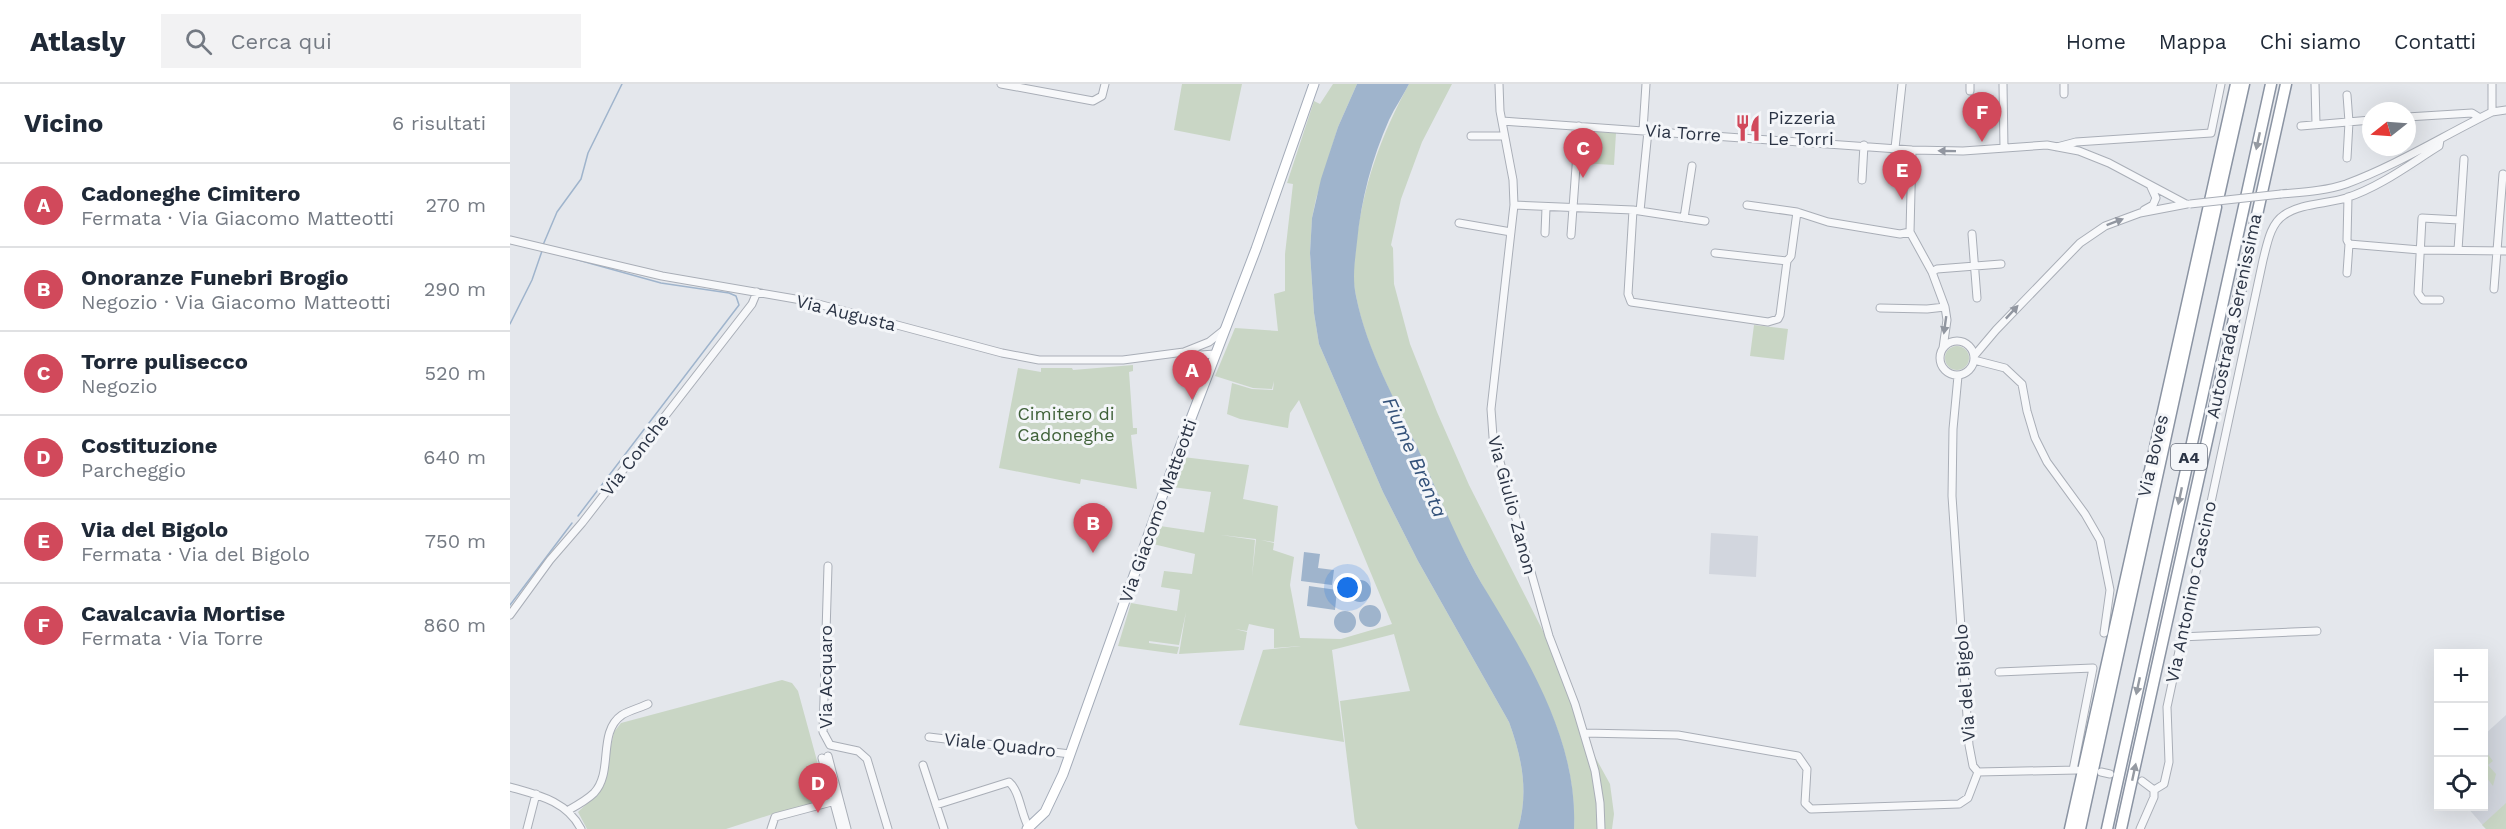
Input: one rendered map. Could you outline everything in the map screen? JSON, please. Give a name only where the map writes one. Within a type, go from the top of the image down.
[{"type":"highway","name":"Via Boves","points":[[2070,829],[2236,84]]},
{"type":"highway","points":[[2219,195],[2244,84]]},
{"type":"highway","name":"Autostrada Serenissima","points":[[2107,829],[2271,84]]},
{"type":"highway","name":"Autostrada Serenissima","points":[[2121,829],[2286,84]]},
{"type":"highway","name":"Via Boves","points":[[2080,829],[2216,207]]},
{"type":"main road","name":"Via Giacomo Matteotti","points":[[1028,828],[1050,805],[1070,754],[1314,84]]},
{"type":"street","points":[[1001,84],[1093,100],[1102,96],[1105,84]]},
{"type":"street","name":"Via Giulio Zanon","points":[[1499,84],[1504,136],[1513,180],[1514,206],[1491,409],[1493,437],[1549,636],[1584,733],[1598,787],[1601,829]]},
{"type":"street","points":[[1646,84],[1645,130],[1629,299],[1635,304],[1773,322],[1780,315],[1787,261],[1791,256],[1797,212]]},
{"type":"street","points":[[1895,148],[1902,84]]},
{"type":"street","points":[[2003,84],[2004,148]]},
{"type":"street","points":[[2064,84],[2064,94]]},
{"type":"street","points":[[2057,147],[2076,142],[2211,133],[2221,84]]},
{"type":"street","points":[[2315,84],[2316,124]]},
{"type":"street","points":[[1912,150],[1910,232],[1932,272],[1945,307],[1947,320],[1940,355],[1942,367],[1950,374],[1958,376],[1968,372],[1984,342],[2080,243],[2105,226],[2140,213],[2188,204],[2313,192],[2344,184],[2390,165],[2480,118],[2499,111],[2492,84]]},
{"type":"street","points":[[2347,95],[2349,122],[2347,158]]},
{"type":"street","points":[[2416,116],[2472,113],[2480,118]]},
{"type":"street","name":"Via Torre","points":[[1502,121],[1912,150],[1963,151],[2047,145],[2079,152],[2109,163],[2149,186],[2188,204]]},
{"type":"street","points":[[2301,126],[2362,121]]},
{"type":"street","points":[[1571,236],[1579,126]]},
{"type":"street","points":[[1471,136],[1504,136]]},
{"type":"street","name":"Via Antonino Cascino","points":[[2154,790],[2164,784],[2169,762],[2167,707],[2269,239],[2275,224],[2283,215],[2294,210],[2348,197],[2392,175],[2439,146],[2440,140]]},
{"type":"street","points":[[1862,180],[1864,146]]},
{"type":"street","points":[[2458,250],[2464,159]]},
{"type":"street","points":[[1684,218],[1692,166]]},
{"type":"street","points":[[2494,289],[2503,174]]},
{"type":"street","points":[[2140,213],[2153,205],[2156,198],[2156,194],[2149,186]]},
{"type":"street","points":[[2347,273],[2348,197]]},
{"type":"street","points":[[1747,205],[1797,212],[1828,222],[1900,234],[1910,232]]},
{"type":"street","points":[[1514,206],[1636,210],[1705,221]]},
{"type":"street","points":[[1545,233],[1546,208]]},
{"type":"street","points":[[2440,300],[2423,300],[2418,293],[2422,218],[2459,220]]},
{"type":"street","points":[[1459,223],[1511,232]]},
{"type":"street","points":[[1972,234],[1977,298]]},
{"type":"street","name":"Via Augusta","points":[[510,240],[662,276],[807,302],[1024,358],[1063,361],[1123,360],[1184,352],[1203,345],[1224,330]]},
{"type":"street","points":[[2349,244],[2420,250],[2506,250]]},
{"type":"street","points":[[1715,253],[1787,261]]},
{"type":"street","points":[[1932,272],[2001,264]]},
{"type":"street","name":"Via Conche","points":[[510,615],[549,560],[582,523],[753,304],[757,292]]},
{"type":"street","points":[[1881,308],[1945,307]]},
{"type":"street","points":[[1943,348],[1951,342],[1961,342],[1970,347],[1974,358]]},
{"type":"street","points":[[1203,345],[1215,354]]},
{"type":"street","name":"Via Augusta","points":[[1184,352],[1201,355],[1215,354]]},
{"type":"street","points":[[1201,355],[1209,368]]},
{"type":"street","points":[[1974,358],[2005,368],[2022,384],[2030,420],[2047,462],[2085,514],[2100,540],[2110,590],[2104,633]]},
{"type":"street","name":"Via del Bigolo","points":[[1958,376],[1952,506],[1969,745],[1973,766],[1978,772],[2075,770],[2093,668],[1999,672]]},
{"type":"street","name":"Via Acquaro","points":[[828,566],[823,732],[831,745],[858,751],[867,759],[888,829]]},
{"type":"street","points":[[2181,637],[2317,631]]},
{"type":"street","points":[[567,811],[595,792],[602,780],[609,734],[615,723],[621,716],[648,704]]},
{"type":"street","points":[[1584,733],[1678,735],[1798,756],[1807,769],[1805,803],[1811,809],[1959,804],[1968,798],[1978,772]]},
{"type":"street","name":"Viale Quadro","points":[[929,737],[1070,754]]},
{"type":"street","points":[[825,757],[847,829]]},
{"type":"street","points":[[923,765],[944,829]]},
{"type":"street","points":[[2101,772],[2110,774]]},
{"type":"street","points":[[2140,829],[2154,797],[2154,790],[2142,781]]},
{"type":"street","points":[[936,805],[1010,782],[1014,786],[1028,828]]},
{"type":"street","points":[[510,787],[552,800],[567,811],[581,829]]},
{"type":"street","points":[[527,829],[536,794]]},
{"type":"street","points":[[771,829],[776,818],[837,801]]},
{"type":"street","points":[[837,801],[841,829]]},
{"type":"shaded area","points":[[1711,533],[1758,536],[1756,577],[1709,574]]},
{"type":"shaded area","points":[[2506,715],[2506,829],[2486,829],[2470,811],[2488,811],[2488,731]]},
{"type":"green space","points":[[1182,84],[1242,84],[1230,141],[1174,130]]},
{"type":"green space","points":[[1333,84],[1357,84],[1338,127],[1312,218],[1310,253],[1314,313],[1319,344],[1383,492],[1418,561],[1509,722],[1522,775],[1523,802],[1518,829],[1358,829],[1355,824],[1340,701],[1410,691],[1394,634],[1332,650],[1344,742],[1239,725],[1263,650],[1301,646],[1274,648],[1274,629],[1249,624],[1247,631],[1235,629],[1247,632],[1244,650],[1179,654],[1186,612],[1179,645],[1149,641],[1149,643],[1179,647],[1177,654],[1118,646],[1131,603],[1177,611],[1180,590],[1161,587],[1164,571],[1192,574],[1195,554],[1153,544],[1160,526],[1204,532],[1211,492],[1172,487],[1183,457],[1249,465],[1243,499],[1278,506],[1274,542],[1261,540],[1274,543],[1273,550],[1294,557],[1290,585],[1300,638],[1341,639],[1392,624],[1299,400],[1290,413],[1288,428],[1240,419],[1227,414],[1232,383],[1252,389],[1273,390],[1274,381],[1272,389],[1253,388],[1215,376],[1235,328],[1278,331],[1274,294],[1285,291],[1285,254],[1293,184],[1287,183],[1314,101],[1320,104]],"holes":[[[1220,535],[1256,539],[1252,577],[1255,540]]]},
{"type":"green space","points":[[1409,84],[1452,84],[1422,142],[1401,199],[1391,245],[1394,284],[1410,344],[1469,485],[1548,641],[1582,733],[1610,784],[1614,814],[1612,829],[1574,829],[1573,795],[1568,764],[1547,704],[1447,518],[1420,453],[1382,373],[1361,316],[1355,290],[1354,271],[1363,203],[1374,162]]},
{"type":"green space","points":[[1582,131],[1616,133],[1614,165],[1580,163]]},
{"type":"green space","points":[[1754,325],[1788,329],[1784,360],[1750,356]]},
{"type":"green space","points":[[1957,346],[1966,349],[1969,358],[1966,367],[1957,370],[1948,367],[1945,358],[1948,349]]},
{"type":"green space","name":"Cimitero di Cadoneghe","points":[[1133,365],[1133,371],[1129,372],[1133,428],[1137,428],[1137,434],[1131,435],[1137,489],[1081,479],[1080,484],[999,468],[1018,368],[1041,372],[1041,368],[1072,368],[1073,370]]},
{"type":"green space","points":[[782,680],[792,683],[798,691],[828,801],[779,812],[726,829],[587,829],[578,812],[602,789],[614,732],[621,723]]},
{"type":"green space","points":[[2488,754],[2493,761],[2488,765]]},
{"type":"green space","points":[[2488,765],[2496,774],[2493,786],[2488,779]]},
{"type":"green space","points":[[2506,803],[2506,829],[2486,829],[2482,825]]},
{"type":"water","name":"Fiume Brenta","points":[[1357,84],[1409,84],[1383,134],[1364,195],[1354,276],[1361,316],[1383,375],[1460,542],[1549,706],[1568,766],[1573,797],[1574,829],[1518,829],[1523,802],[1522,775],[1509,722],[1418,561],[1383,492],[1319,344],[1314,313],[1310,253],[1312,218],[1321,179],[1338,127]]},
{"type":"water","points":[[1304,552],[1320,554],[1318,568],[1334,570],[1332,585],[1301,581]]},
{"type":"water","points":[[1360,580],[1368,583],[1371,591],[1368,599],[1360,602],[1352,599],[1349,591],[1352,583]]},
{"type":"water","points":[[1309,586],[1337,590],[1335,610],[1307,606]]},
{"type":"water","points":[[1370,605],[1378,608],[1381,616],[1378,624],[1370,627],[1362,624],[1359,616],[1362,608]]},
{"type":"water","points":[[1345,611],[1353,614],[1356,622],[1353,630],[1345,633],[1337,630],[1334,622],[1337,614]]},
{"type":"waterway","points":[[543,245],[557,212],[581,179],[588,153],[622,84]]},
{"type":"waterway","points":[[542,250],[661,283],[729,293],[736,296],[739,305],[578,516]]},
{"type":"waterway","points":[[510,324],[532,280],[542,251]]},
{"type":"waterway","points":[[510,605],[572,523]]},
{"type":"place","name":"Pizzeria Le Torri","points":[[1748,128]]},
{"type":"place","name":"Cavalcavia Mortise","points":[[1982,142]]},
{"type":"place","name":"Torre pulisecco","points":[[1583,178]]},
{"type":"place","name":"Via del Bigolo","points":[[1902,200]]},
{"type":"place","name":"Cadoneghe Cimitero","points":[[1192,400]]},
{"type":"place","name":"Onoranze Funebri Brogio","points":[[1093,553]]},
{"type":"place","name":"Costituzione","points":[[818,813]]}]
